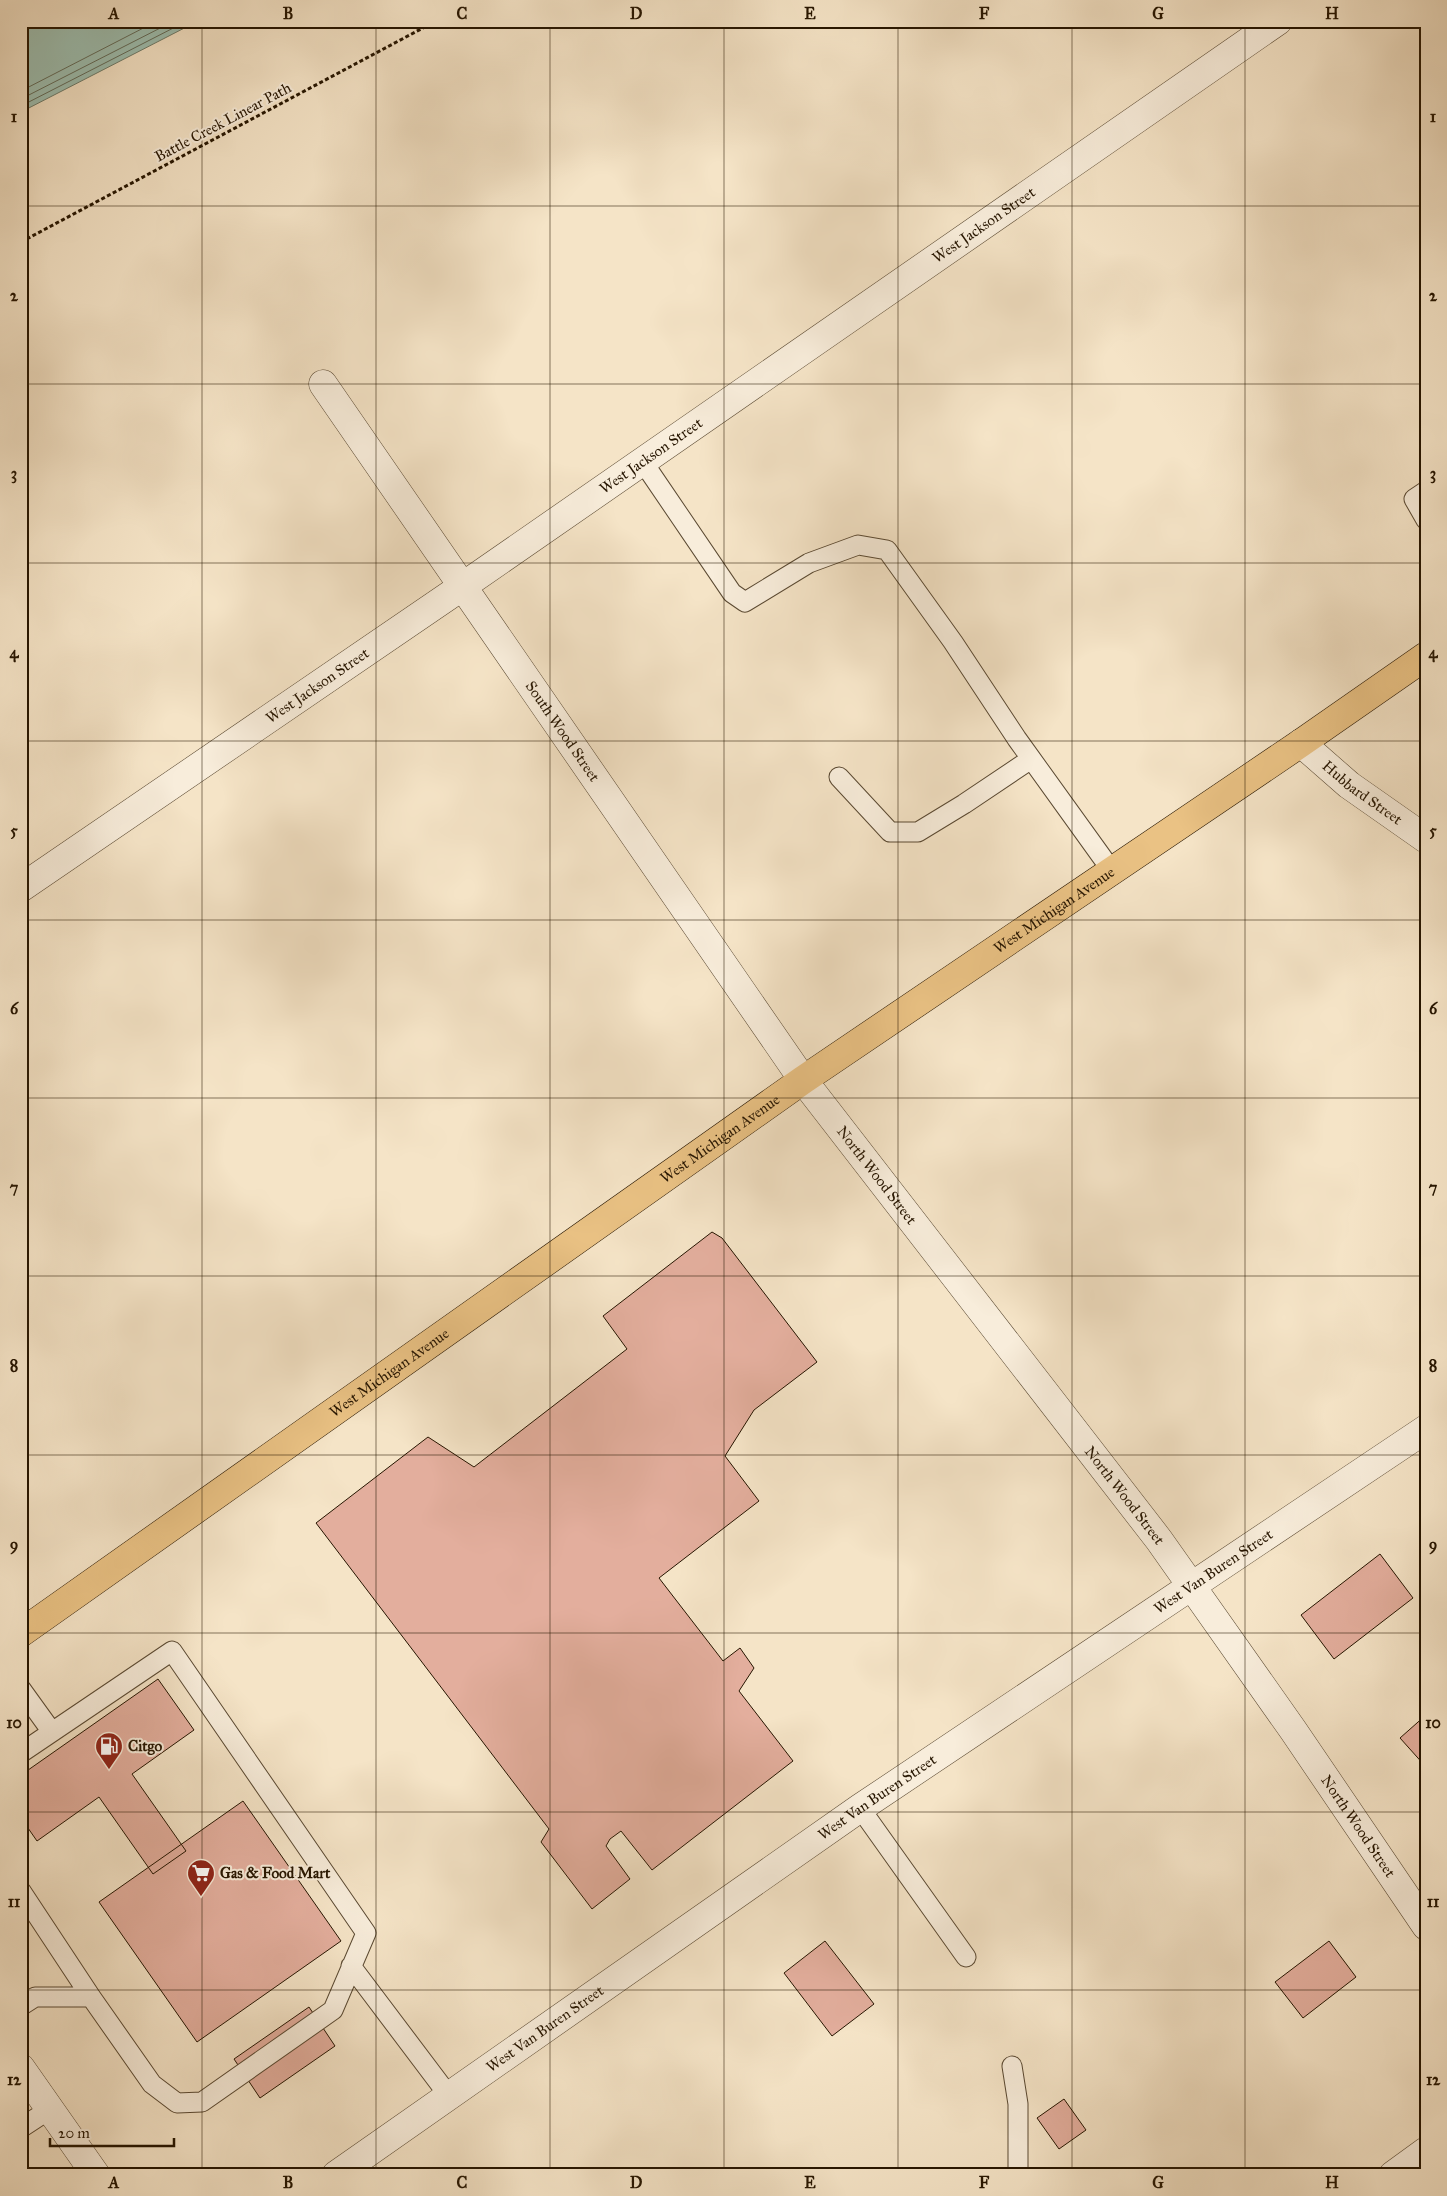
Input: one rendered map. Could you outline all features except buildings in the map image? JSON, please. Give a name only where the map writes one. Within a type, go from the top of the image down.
[{"type":"highway","name":"West Michigan Avenue","points":[[21,1633],[803,1080],[1301,743],[1426,656]]},
{"type":"street","name":"West Jackson Street","points":[[21,888],[464,586],[1278,21]]},
{"type":"street","name":"South Wood Street","points":[[323,384],[803,1080]]},
{"type":"street","name":"Hubbard Street","points":[[1301,743],[1349,785],[1426,838]]},
{"type":"street","name":"North Wood Street","points":[[803,1080],[1193,1587],[1426,1926]]},
{"type":"street","name":"West Van Buren Street","points":[[336,2175],[860,1808],[1193,1587],[1426,1429]]},
{"type":"street","points":[[21,2068],[96,2175]]},
{"type":"street","points":[[1393,2175],[1426,2152]]},
{"type":"lane","points":[[643,462],[732,593],[745,602],[809,563],[858,545],[887,550],[953,642],[1031,759],[1112,870]]},
{"type":"lane","points":[[1426,491],[1414,499],[1426,520]]},
{"type":"lane","points":[[840,777],[890,832],[918,832],[1031,759]]},
{"type":"lane","points":[[21,1753],[172,1651],[366,1933],[333,2010],[202,2102],[177,2103],[152,2084],[91,1997],[21,1891]]},
{"type":"lane","points":[[21,1689],[52,1732]]},
{"type":"lane","points":[[860,1808],[966,1957]]},
{"type":"lane","points":[[352,1966],[449,2096]]},
{"type":"lane","points":[[21,2006],[35,1997],[91,1997]]},
{"type":"lane","points":[[1012,2066],[1018,2104],[1018,2175]]},
{"type":"lane","points":[[21,2128],[50,2109]]},
{"type":"path","name":"Battle Creek Linear Path","points":[[21,242],[436,21]]},
{"type":"path","points":[[21,2163],[29,2175]]},
{"type":"water","points":[[21,21],[198,21],[21,112]]},
{"type":"place","name":"Citgo","points":[[109,1770]]},
{"type":"place","name":"Gas & Food Mart","points":[[201,1897]]}]
